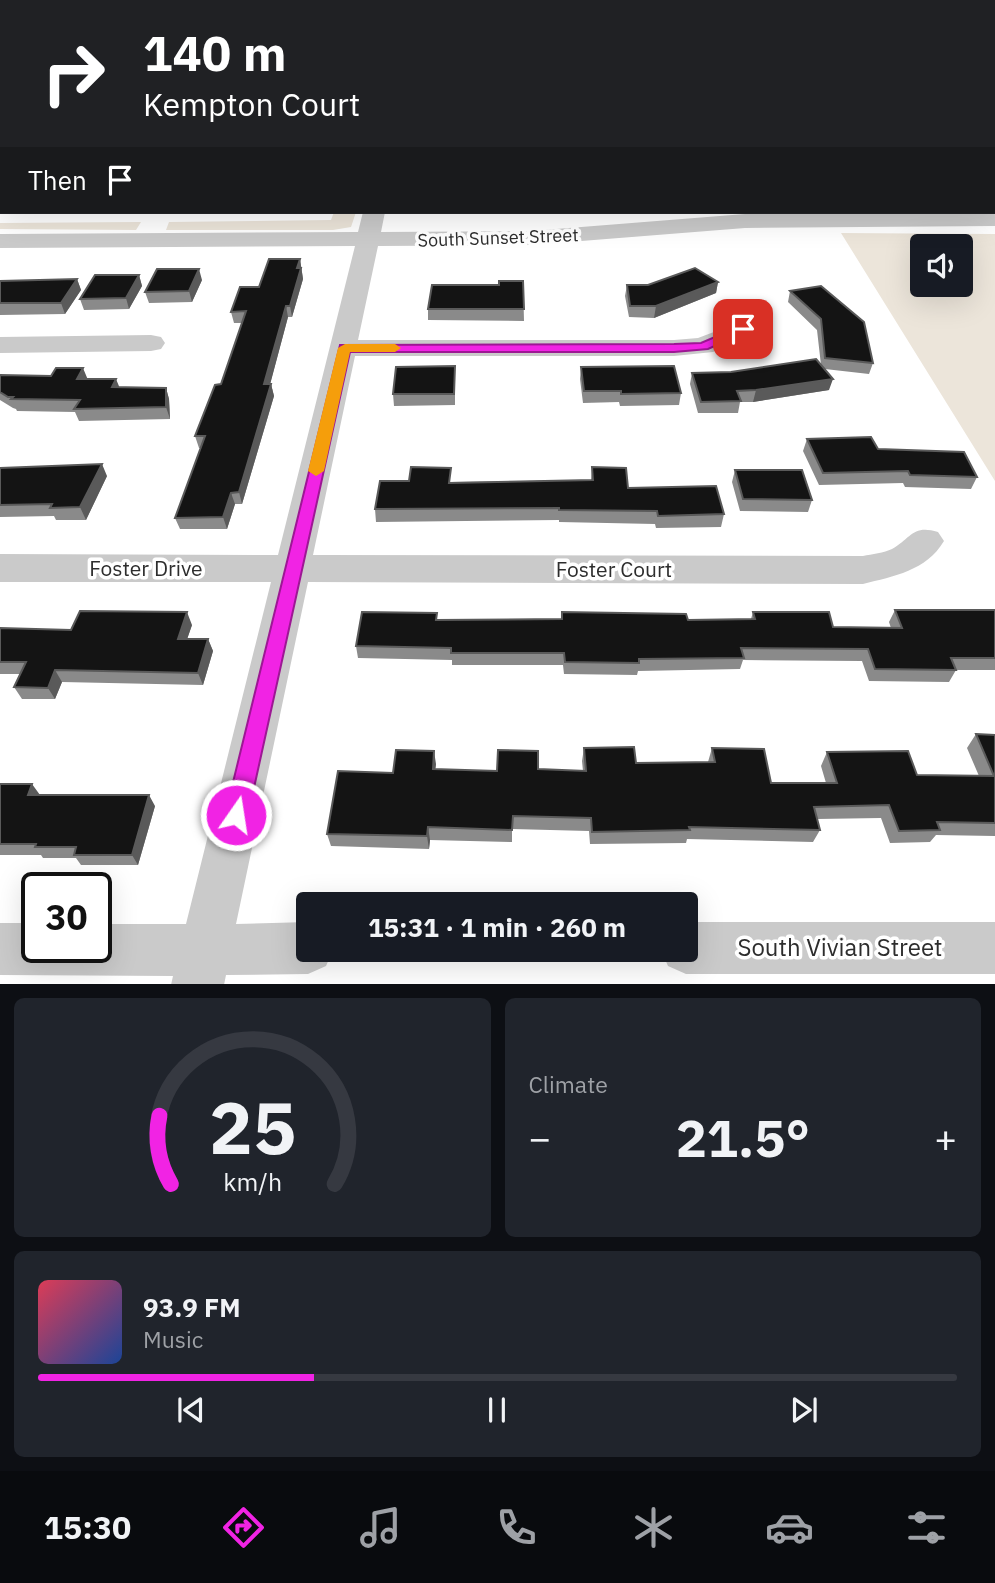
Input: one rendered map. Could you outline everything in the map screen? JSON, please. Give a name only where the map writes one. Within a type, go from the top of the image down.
[{"type":"street","name":"South Sunset Street","points":[[0,241],[371,226],[568,237],[814,216],[995,219]]},
{"type":"street","points":[[201,967],[371,226]]},
{"type":"street","points":[[345,348],[674,348],[703,346],[743,329]]},
{"type":"street","points":[[0,345],[151,343]]},
{"type":"street","name":"Foster Court","points":[[293,570],[863,570],[901,561],[926,541]]},
{"type":"street","name":"Foster Drive","points":[[0,568],[293,570]]},
{"type":"street","name":"South Vivian Street","points":[[698,948],[995,948]]},
{"type":"street","points":[[0,949],[201,967],[296,950]]},
{"type":"shaded area","points":[[333,214],[355,214],[351,227],[333,230],[166,230],[169,222],[331,220]]},
{"type":"shaded area","points":[[141,222],[136,230],[0,229],[0,223]]},
{"type":"shaded area","points":[[841,233],[995,234],[995,481]]},
{"type":"building","points":[[269,259],[300,259],[297,268],[301,268],[290,306],[286,306],[264,384],[271,384],[239,492],[231,493],[223,517],[175,518],[205,436],[195,436],[215,385],[221,384],[246,311],[231,312],[240,287],[259,287]]},
{"type":"building","points":[[695,268],[718,282],[656,306],[630,306],[627,285],[648,285]]},
{"type":"building","points":[[157,269],[199,269],[189,291],[145,292]]},
{"type":"building","points":[[95,275],[139,275],[126,298],[80,299]]},
{"type":"building","points":[[77,279],[61,303],[0,303],[0,281]]},
{"type":"building","points":[[499,281],[523,281],[524,309],[428,309],[432,285],[499,285]]},
{"type":"building","points":[[821,286],[864,322],[873,363],[825,358],[821,319],[790,291]]},
{"type":"building","points":[[816,359],[833,379],[737,391],[741,401],[701,402],[692,373],[731,372]]},
{"type":"building","points":[[455,366],[454,394],[393,394],[396,367]]},
{"type":"building","points":[[674,366],[681,393],[621,394],[621,391],[584,391],[581,367]]},
{"type":"building","points":[[56,368],[83,368],[77,379],[116,379],[112,387],[166,388],[166,407],[74,409],[80,400],[11,399],[13,397],[0,392],[0,375],[51,376]]},
{"type":"building","points":[[871,437],[878,449],[964,452],[977,477],[910,475],[908,471],[823,473],[807,439]]},
{"type":"building","points":[[102,464],[80,507],[50,508],[52,504],[0,505],[0,468]]},
{"type":"building","points":[[411,467],[451,468],[449,483],[593,480],[592,467],[626,468],[628,488],[716,486],[724,514],[658,516],[657,511],[559,508],[375,509],[380,481],[409,481]]},
{"type":"building","points":[[735,470],[802,470],[812,500],[743,499]]},
{"type":"building","points":[[895,610],[995,610],[995,658],[951,658],[956,670],[875,669],[868,649],[741,648],[744,658],[639,659],[639,663],[565,662],[564,653],[451,653],[451,648],[356,646],[362,612],[437,613],[436,620],[562,619],[562,612],[686,614],[688,620],[755,619],[753,612],[829,612],[833,627],[902,628]]},
{"type":"building","points":[[80,611],[187,612],[178,639],[208,639],[198,673],[55,670],[48,688],[14,687],[26,662],[0,662],[0,628],[71,630]]},
{"type":"building","points":[[976,734],[995,735],[995,823],[937,822],[940,830],[899,831],[889,805],[814,807],[820,830],[689,827],[690,830],[592,832],[591,818],[513,816],[512,830],[428,827],[427,836],[327,834],[338,771],[393,773],[396,750],[434,751],[433,769],[497,771],[498,750],[538,751],[538,769],[586,771],[584,748],[634,747],[636,763],[715,762],[712,748],[764,749],[771,783],[837,783],[827,752],[908,751],[917,775],[994,776]]},
{"type":"building","points":[[0,784],[32,784],[28,795],[149,795],[132,855],[74,855],[76,847],[0,844]]},
{"type":"slow traffic","points":[[316,471],[345,348],[395,348]]},
{"type":"route","points":[[236,815],[345,348],[674,348],[703,346],[743,329]]}]
